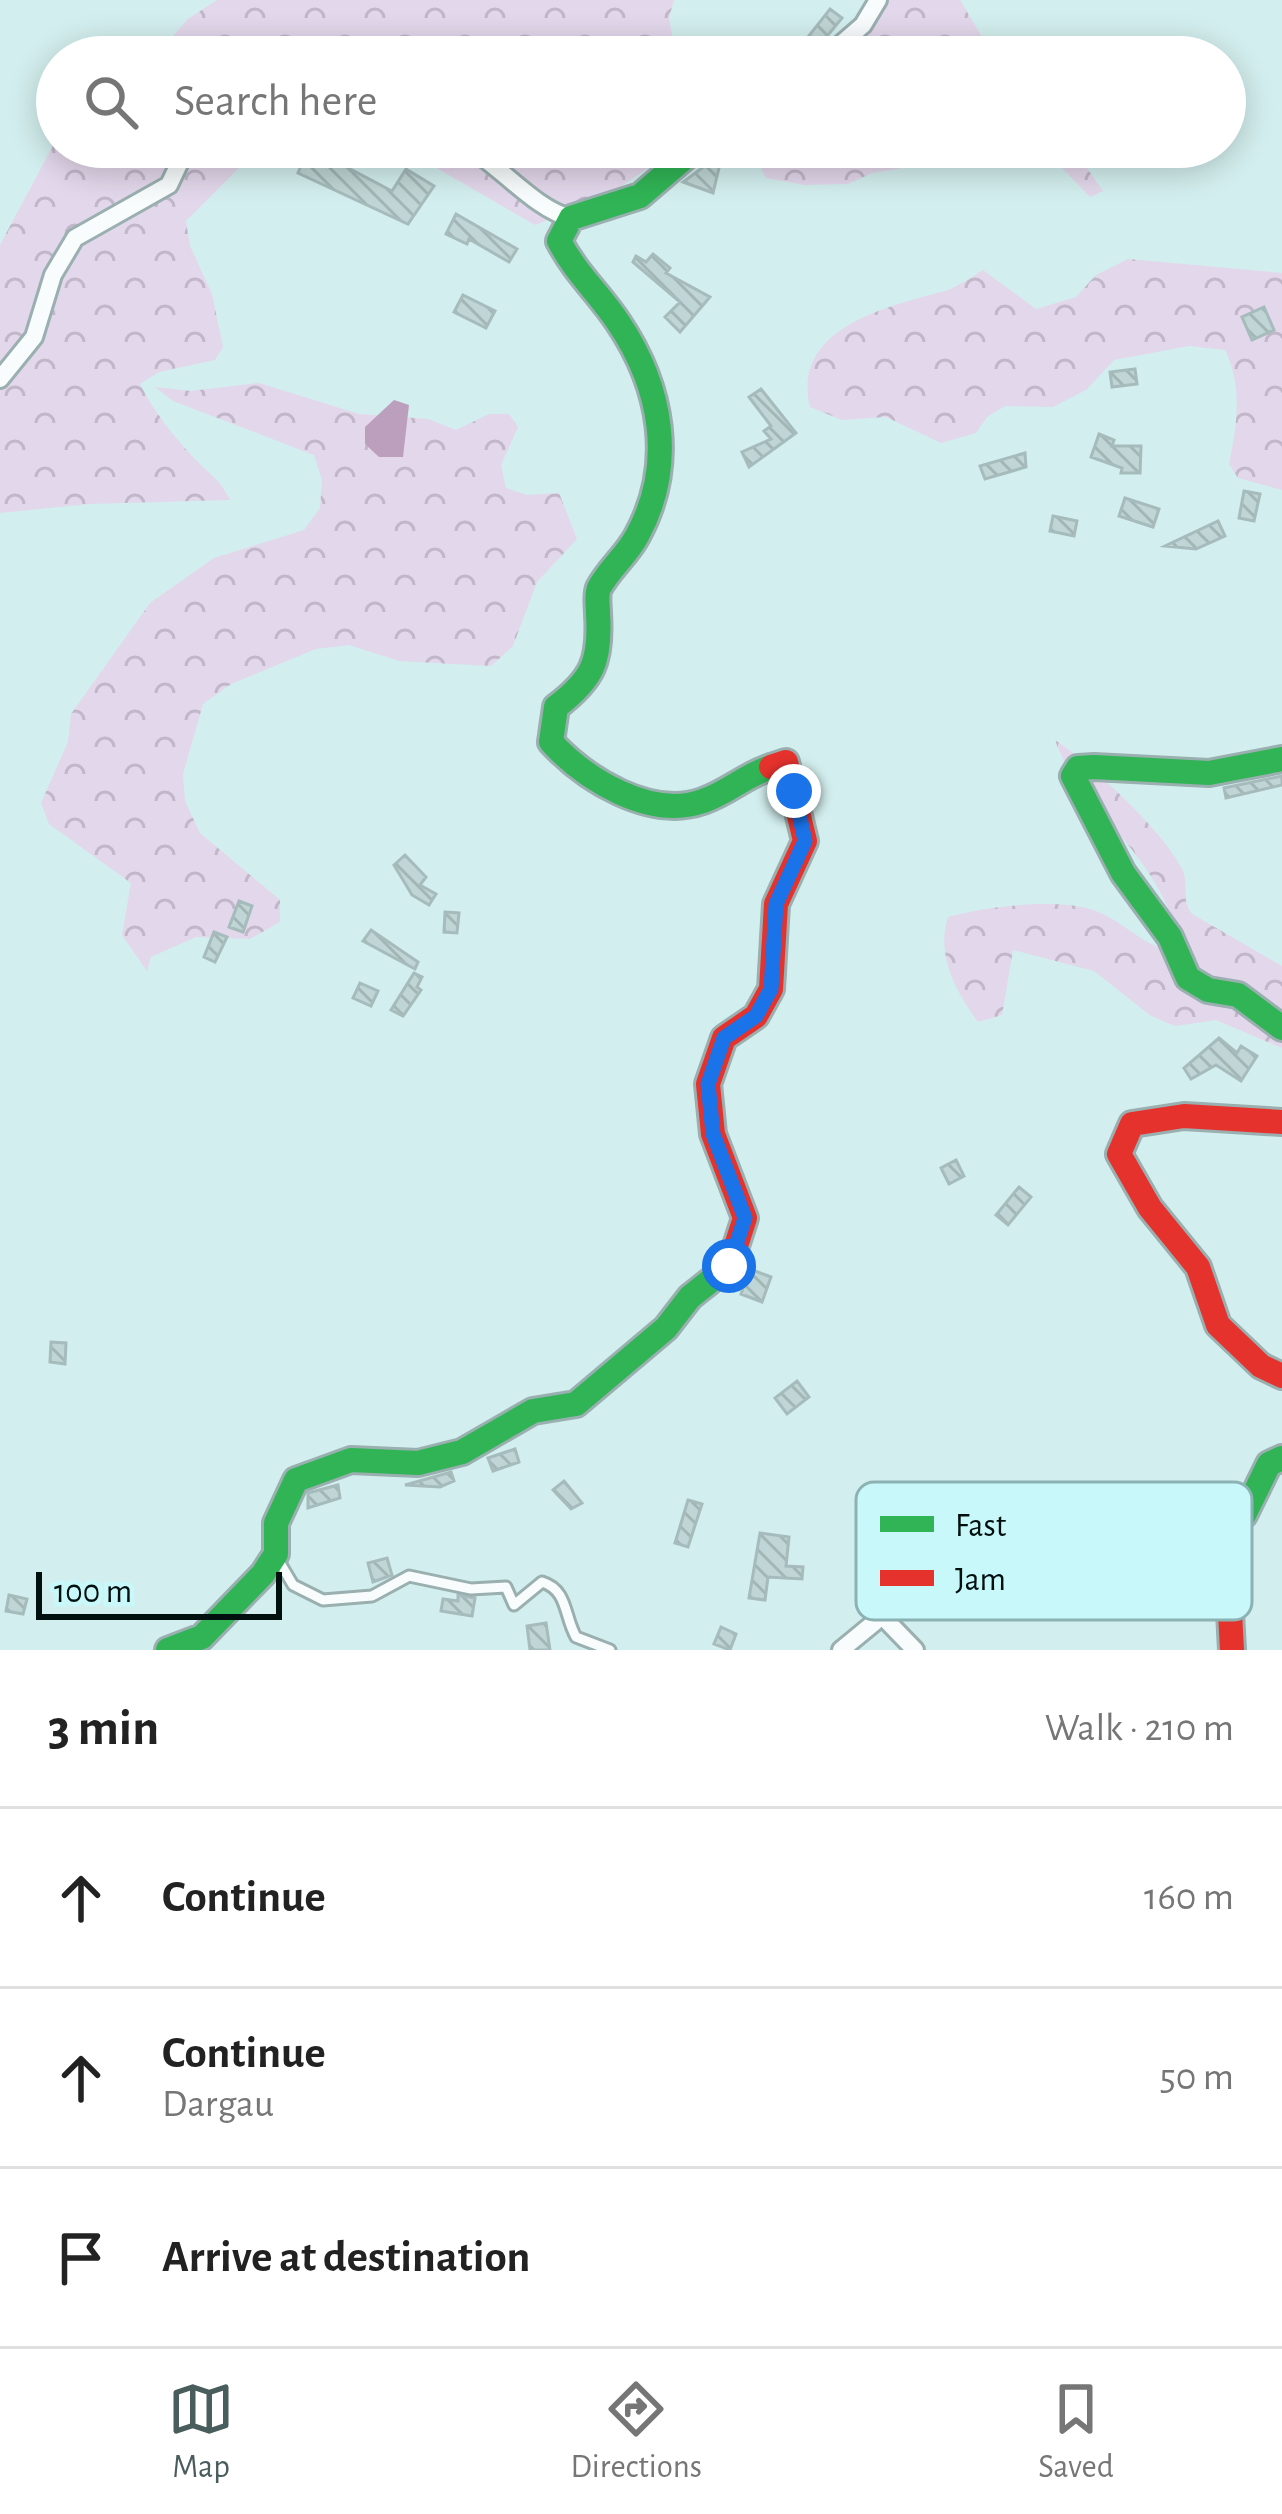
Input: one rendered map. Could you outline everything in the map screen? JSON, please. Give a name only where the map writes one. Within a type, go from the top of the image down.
[{"type":"street","points":[[850,36],[878,0]]},
{"type":"street","points":[[0,379],[34,337],[52,275],[75,238],[169,185],[177,168]]},
{"type":"street","points":[[498,168],[538,196],[554,214],[571,218],[640,196],[673,168]]},
{"type":"street","points":[[168,1650],[202,1637],[224,1619],[276,1554],[276,1522],[296,1480],[351,1460],[418,1463],[462,1452],[532,1411],[576,1404],[666,1328],[690,1297],[729,1266],[745,1218],[713,1134],[708,1084],[724,1038],[756,1016],[771,989],[776,904],[805,841],[786,762],[744,776],[702,802],[651,803],[578,771],[551,742],[556,707],[586,684],[600,644],[596,591],[637,537],[663,473],[654,392],[640,356],[559,241],[571,218]]},
{"type":"street","points":[[1282,759],[1250,759],[1208,773],[1111,765],[1078,768],[1072,776],[1123,872],[1170,937],[1188,977],[1208,990],[1238,995],[1282,1028]]},
{"type":"street","points":[[1282,1122],[1184,1116],[1132,1124],[1119,1154],[1150,1208],[1198,1267],[1218,1324],[1261,1366],[1282,1376]]},
{"type":"street","points":[[1252,1499],[1269,1465],[1282,1458]]},
{"type":"street","points":[[841,1650],[880,1620],[915,1650]]},
{"type":"street","points":[[1230,1620],[1232,1650]]},
{"type":"lane","points":[[276,1554],[293,1585],[322,1600],[372,1596],[396,1581],[420,1576],[471,1589],[506,1587],[514,1605],[542,1582],[549,1583],[560,1592],[576,1637],[610,1650]]},
{"type":"green space","points":[[217,0],[674,0],[669,18],[672,36],[173,36],[188,19]]},
{"type":"green space","points":[[885,0],[960,0],[981,36],[860,36]]},
{"type":"green space","points":[[41,168],[239,168],[186,221],[190,246],[212,294],[223,347],[215,360],[159,372],[140,384],[170,430],[230,500],[88,504],[0,513],[0,245]]},
{"type":"green space","points":[[436,168],[648,168],[607,196],[535,225]]},
{"type":"green space","points":[[761,168],[902,168],[872,173],[848,184],[805,185],[766,178]]},
{"type":"green space","points":[[1062,168],[1087,168],[1103,191],[1090,197]]},
{"type":"green space","points":[[1128,259],[1282,273],[1282,490],[1238,478],[1229,464],[1236,392],[1225,350],[1189,346],[1114,360],[1086,390],[1053,407],[1005,406],[987,417],[976,433],[941,443],[886,417],[842,420],[810,407],[808,380],[815,358],[828,340],[870,314],[952,288],[983,270],[1036,309],[1076,297],[1096,275]]},
{"type":"green space","points":[[259,383],[359,414],[428,419],[456,430],[489,414],[509,414],[518,427],[501,465],[506,488],[527,495],[559,493],[577,539],[537,582],[513,646],[491,666],[399,661],[349,645],[316,649],[231,684],[203,704],[183,774],[185,801],[200,833],[280,900],[280,922],[250,939],[196,937],[151,957],[147,971],[122,935],[131,883],[49,824],[41,803],[68,742],[71,714],[150,603],[214,558],[304,530],[320,508],[322,480],[314,455],[173,401],[155,387],[191,391]]},
{"type":"green space","points":[[1055,740],[1106,781],[1159,836],[1182,869],[1192,914],[1282,966],[1282,1048],[1216,1020],[1175,1026],[1151,1016],[1094,971],[1013,950],[1002,1015],[978,1022],[946,958],[948,917],[1022,905],[1081,907],[1107,916],[1155,946],[1178,952],[1173,921],[1161,892],[1066,765]]},
{"type":"shaded area","points":[[394,400],[409,405],[403,457],[379,457],[365,444],[365,427]]},
{"type":"building","points":[[830,9],[842,18],[827,36],[809,36]]},
{"type":"building","points":[[300,168],[348,168],[392,191],[406,169],[434,186],[408,224],[298,173]]},
{"type":"building","points":[[702,168],[719,168],[713,193],[683,182]]},
{"type":"building","points":[[456,214],[517,249],[509,262],[469,239],[467,244],[446,234]]},
{"type":"building","points":[[653,254],[670,268],[666,273],[710,297],[680,332],[665,317],[680,302],[633,262],[636,256],[646,262]]},
{"type":"building","points":[[463,295],[495,311],[486,328],[454,312]]},
{"type":"building","points":[[1264,307],[1274,330],[1252,340],[1242,317]]},
{"type":"building","points":[[1135,369],[1137,384],[1112,387],[1110,372]]},
{"type":"building","points":[[761,389],[796,433],[749,467],[742,452],[771,439],[764,431],[771,426],[749,397]]},
{"type":"building","points":[[1099,434],[1114,440],[1112,446],[1141,446],[1140,473],[1121,473],[1122,468],[1091,457]]},
{"type":"building","points":[[1025,453],[1026,467],[985,479],[980,466]]},
{"type":"building","points":[[1244,491],[1260,494],[1254,521],[1239,518]]},
{"type":"building","points":[[1125,498],[1159,509],[1153,527],[1119,516]]},
{"type":"building","points":[[1053,516],[1077,521],[1074,536],[1050,531]]},
{"type":"building","points":[[1218,521],[1225,536],[1196,549],[1165,546]]},
{"type":"building","points":[[1282,776],[1282,785],[1226,798],[1224,788]]},
{"type":"building","points":[[405,855],[426,877],[420,885],[436,894],[429,905],[412,895],[394,865]]},
{"type":"building","points":[[239,901],[252,906],[243,932],[229,927]]},
{"type":"building","points":[[445,912],[459,913],[457,933],[444,932]]},
{"type":"building","points":[[371,930],[418,962],[415,969],[363,941]]},
{"type":"building","points":[[214,932],[227,937],[215,962],[204,957]]},
{"type":"building","points":[[414,973],[422,977],[417,987],[421,990],[403,1016],[391,1010]]},
{"type":"building","points":[[360,983],[378,991],[371,1006],[353,998]]},
{"type":"building","points":[[1219,1038],[1237,1053],[1241,1046],[1257,1056],[1241,1081],[1216,1065],[1191,1079],[1184,1068]]},
{"type":"building","points":[[956,1160],[964,1176],[949,1184],[941,1168]]},
{"type":"building","points":[[1019,1187],[1031,1197],[1008,1225],[996,1215]]},
{"type":"building","points":[[750,1269],[771,1277],[762,1302],[741,1294]]},
{"type":"building","points":[[51,1342],[66,1343],[65,1364],[50,1362]]},
{"type":"building","points":[[797,1381],[809,1397],[787,1414],[775,1398]]},
{"type":"building","points":[[515,1449],[519,1462],[493,1471],[488,1458]]},
{"type":"building","points":[[451,1472],[454,1481],[440,1487],[405,1485]]},
{"type":"building","points":[[564,1481],[582,1503],[571,1509],[553,1490]]},
{"type":"building","points":[[338,1485],[340,1498],[308,1508],[308,1493]]},
{"type":"building","points":[[688,1500],[702,1504],[688,1547],[675,1543]]},
{"type":"building","points":[[760,1533],[789,1537],[786,1566],[803,1567],[802,1579],[768,1577],[765,1600],[749,1598]]},
{"type":"building","points":[[387,1558],[392,1575],[373,1582],[368,1563]]},
{"type":"building","points":[[9,1595],[27,1599],[23,1614],[6,1611]]},
{"type":"building","points":[[458,1595],[475,1598],[472,1616],[441,1611],[443,1599],[458,1601]]},
{"type":"building","points":[[546,1623],[550,1650],[530,1650],[527,1626]]},
{"type":"building","points":[[721,1627],[736,1634],[730,1650],[714,1644]]},
{"type":"traffic: fast","points":[[673,168],[640,196],[571,218],[559,241],[633,347],[654,400],[660,454],[649,509],[633,543],[598,591],[598,644],[592,668],[556,707],[551,742],[600,782],[662,805],[703,801],[771,767]]},
{"type":"traffic: fast","points":[[1282,759],[1209,773],[1094,767],[1078,768],[1073,776],[1123,873],[1170,937],[1188,978],[1208,990],[1238,995],[1282,1028]]},
{"type":"traffic: fast","points":[[168,1650],[202,1637],[263,1574],[276,1554],[276,1523],[296,1480],[351,1460],[418,1463],[462,1452],[533,1411],[576,1404],[666,1328],[690,1297],[729,1266],[734,1252]]},
{"type":"traffic: fast","points":[[1252,1499],[1269,1464],[1282,1458]]},
{"type":"traffic: jam","points":[[734,1252],[745,1218],[713,1134],[708,1084],[724,1038],[756,1016],[771,989],[776,904],[805,841],[786,762],[771,767]]},
{"type":"traffic: jam","points":[[1282,1122],[1184,1116],[1132,1124],[1119,1154],[1150,1208],[1198,1267],[1218,1325],[1261,1366],[1282,1376]]},
{"type":"traffic: jam","points":[[1230,1620],[1232,1650]]},
{"type":"route","points":[[729,1266],[745,1218],[713,1134],[708,1084],[724,1038],[756,1016],[771,989],[776,904],[805,841],[794,791]]}]
